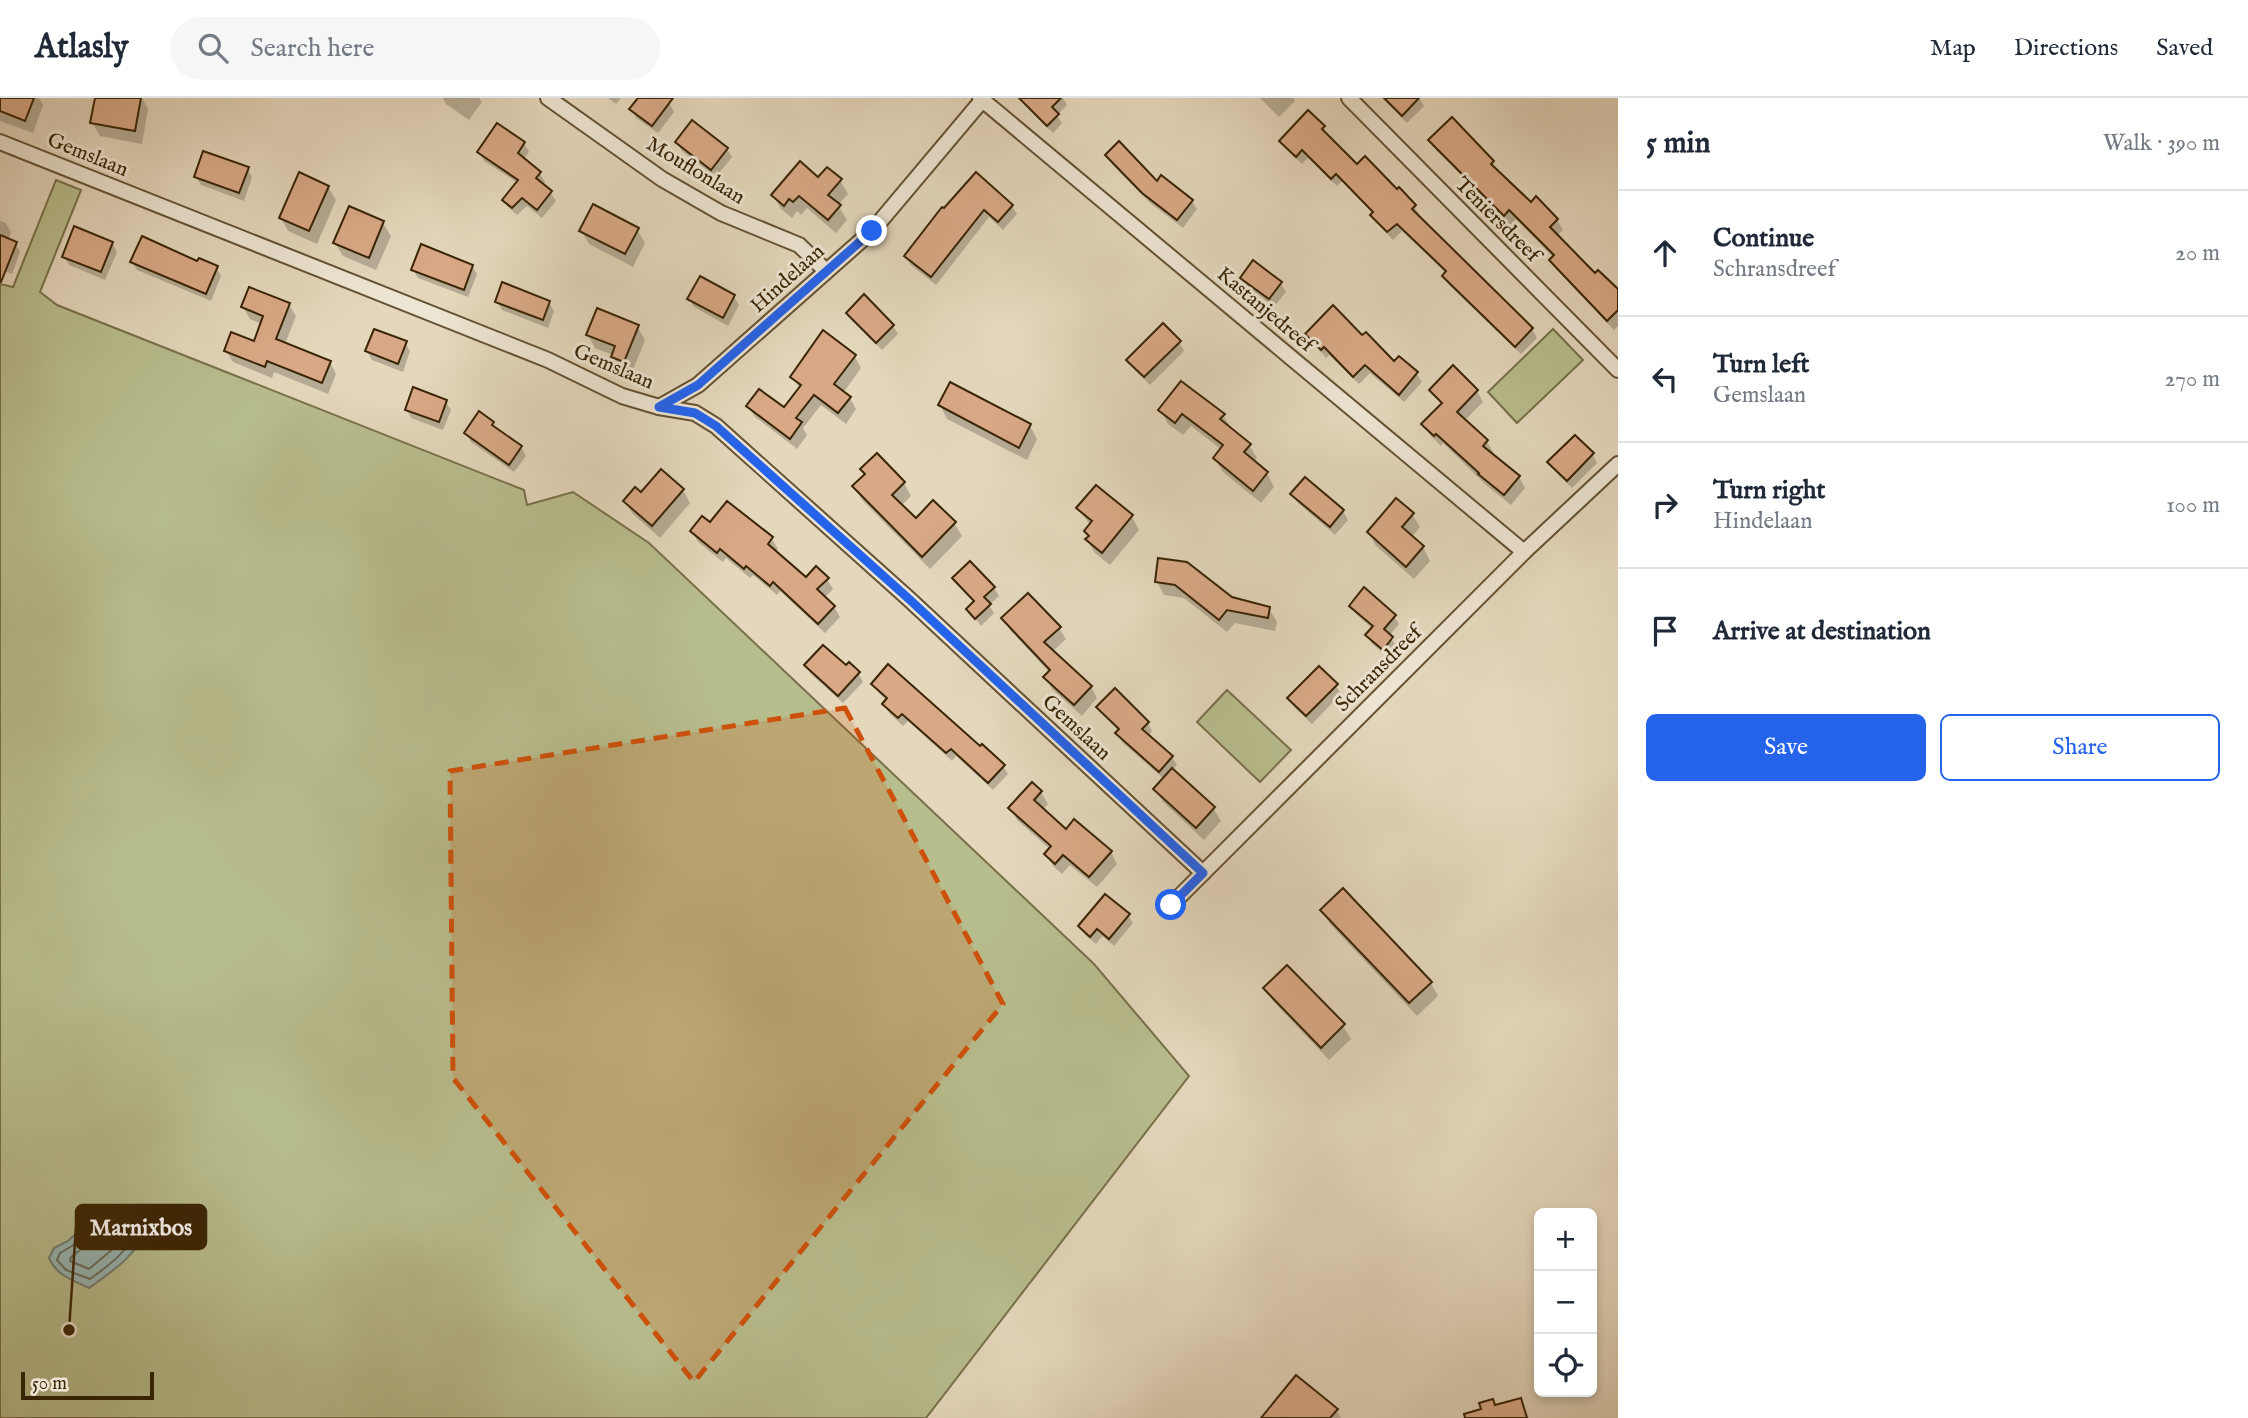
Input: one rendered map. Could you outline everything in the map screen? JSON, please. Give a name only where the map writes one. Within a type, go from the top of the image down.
[{"type":"street","name":"Mouflonlaan","points":[[548,98],[662,179],[722,213],[799,245],[826,271]]},
{"type":"street","name":"Teniersdreef","points":[[1349,98],[1618,370]]},
{"type":"street","name":"Hindelaan","points":[[659,407],[698,385],[872,231],[982,99]]},
{"type":"street","name":"Kastanjedreef","points":[[982,99],[1524,552]]},
{"type":"street","name":"Gemslaan","points":[[0,142],[548,360],[622,396],[659,407],[695,413],[716,426],[909,599],[1203,873]]},
{"type":"street","name":"Schransdreef","points":[[1171,905],[1524,552],[1618,464]]},
{"type":"highlighted area","points":[[845,708],[1003,1004],[694,1382],[453,1078],[450,771]]},
{"type":"green space","points":[[56,180],[81,190],[40,292],[57,305],[524,490],[527,505],[573,492],[649,543],[1094,964],[1189,1076],[926,1418],[0,1418],[0,284],[13,287]]},
{"type":"green space","points":[[1553,329],[1583,360],[1517,423],[1488,392]]},
{"type":"green space","points":[[1227,690],[1291,750],[1260,782],[1197,722]]},
{"type":"water","points":[[131,1217],[144,1222],[146,1226],[138,1245],[124,1262],[89,1288],[66,1277],[52,1264],[49,1258],[54,1248],[68,1241],[80,1230]]},
{"type":"building","points":[[0,98],[34,98],[25,121],[0,111]]},
{"type":"building","points":[[95,98],[141,98],[135,131],[90,123]]},
{"type":"building","points":[[638,98],[673,98],[652,126],[629,109]]},
{"type":"building","points":[[1019,98],[1061,98],[1052,107],[1059,114],[1047,126]]},
{"type":"building","points":[[1384,98],[1419,98],[1402,116]]},
{"type":"building","points":[[1308,110],[1325,126],[1322,129],[1357,164],[1365,156],[1397,189],[1399,187],[1416,205],[1412,209],[1533,328],[1515,347],[1442,276],[1446,271],[1397,224],[1387,232],[1370,215],[1373,212],[1336,174],[1331,179],[1302,150],[1296,157],[1279,141]]},
{"type":"building","points":[[1452,117],[1494,161],[1491,164],[1531,202],[1536,196],[1558,219],[1550,227],[1595,273],[1598,270],[1618,289],[1618,310],[1607,321],[1549,260],[1554,255],[1509,210],[1504,216],[1428,140]]},
{"type":"building","points":[[692,120],[728,148],[711,170],[675,142]]},
{"type":"building","points":[[497,123],[525,142],[518,153],[541,172],[536,178],[552,191],[537,210],[522,198],[512,208],[502,200],[518,180],[477,152]]},
{"type":"building","points":[[1119,141],[1157,181],[1161,175],[1193,200],[1177,220],[1142,193],[1105,155]]},
{"type":"building","points":[[203,151],[249,167],[239,193],[194,177]]},
{"type":"building","points":[[800,161],[818,177],[827,167],[842,179],[828,195],[841,205],[828,220],[799,196],[793,202],[789,199],[784,206],[771,195]]},
{"type":"building","points":[[299,172],[329,186],[309,231],[279,218]]},
{"type":"building","points":[[976,172],[1013,205],[998,222],[984,210],[931,277],[904,256],[942,207],[944,208]]},
{"type":"building","points":[[593,204],[639,228],[625,254],[579,231]]},
{"type":"building","points":[[349,206],[384,221],[369,258],[333,243]]},
{"type":"building","points":[[74,226],[113,242],[101,272],[62,257]]},
{"type":"building","points":[[0,235],[17,242],[1,282],[0,281]]},
{"type":"building","points":[[142,236],[197,261],[199,258],[218,266],[206,294],[130,262]]},
{"type":"building","points":[[421,244],[473,265],[464,290],[411,270]]},
{"type":"building","points":[[1253,260],[1282,282],[1269,299],[1240,278]]},
{"type":"building","points":[[700,276],[735,295],[723,318],[687,299]]},
{"type":"building","points":[[502,282],[550,301],[543,320],[495,302]]},
{"type":"building","points":[[249,287],[290,303],[276,339],[331,361],[322,383],[267,361],[265,367],[224,351],[231,332],[254,341],[263,316],[241,307]]},
{"type":"building","points":[[864,294],[894,325],[876,343],[846,313]]},
{"type":"building","points":[[1333,305],[1362,335],[1366,332],[1394,361],[1399,356],[1418,372],[1399,395],[1365,365],[1353,377],[1324,347],[1321,350],[1305,334]]},
{"type":"building","points":[[597,308],[639,325],[624,362],[611,357],[615,346],[586,335]]},
{"type":"building","points":[[1163,323],[1181,341],[1144,377],[1126,360]]},
{"type":"building","points":[[374,329],[407,341],[398,364],[365,351]]},
{"type":"building","points":[[823,330],[856,355],[834,384],[851,397],[838,413],[814,395],[796,418],[802,422],[790,439],[746,406],[759,389],[784,407],[801,385],[790,377]]},
{"type":"building","points":[[1453,365],[1478,390],[1457,412],[1488,440],[1483,446],[1520,476],[1504,495],[1436,434],[1434,436],[1421,424],[1442,403],[1429,390]]},
{"type":"building","points":[[1181,381],[1225,414],[1220,419],[1251,444],[1244,452],[1268,472],[1253,491],[1213,458],[1223,445],[1182,414],[1175,423],[1158,410]]},
{"type":"building","points":[[950,382],[1031,424],[1019,448],[938,405]]},
{"type":"building","points":[[413,387],[447,400],[439,422],[405,410]]},
{"type":"building","points":[[479,411],[494,422],[492,425],[522,446],[509,465],[464,433]]},
{"type":"building","points":[[1575,435],[1594,453],[1567,481],[1547,462]]},
{"type":"building","points":[[877,453],[905,482],[892,495],[916,518],[933,500],[956,522],[922,557],[852,486],[865,474],[860,469]]},
{"type":"building","points":[[661,469],[684,489],[652,526],[623,501],[635,487],[641,492]]},
{"type":"building","points":[[1305,477],[1344,510],[1330,527],[1290,494]]},
{"type":"building","points":[[1096,485],[1133,515],[1102,553],[1085,539],[1089,536],[1084,531],[1092,521],[1076,508]]},
{"type":"building","points":[[1396,498],[1414,513],[1402,527],[1424,546],[1406,567],[1367,532]]},
{"type":"building","points":[[727,501],[773,537],[768,544],[806,577],[816,566],[829,578],[817,589],[835,606],[818,624],[773,582],[770,586],[746,566],[744,569],[720,549],[717,553],[690,531],[702,516],[710,522]]},
{"type":"building","points":[[1158,558],[1187,562],[1232,597],[1270,607],[1268,618],[1227,610],[1219,620],[1175,585],[1155,582]]},
{"type":"building","points":[[970,561],[995,587],[984,597],[991,604],[975,619],[966,609],[974,601],[952,578]]},
{"type":"building","points":[[1364,587],[1396,615],[1384,629],[1393,637],[1383,650],[1365,635],[1373,626],[1349,606]]},
{"type":"building","points":[[1028,593],[1061,627],[1044,642],[1092,686],[1074,705],[1043,677],[1050,670],[1001,618]]},
{"type":"building","points":[[823,645],[846,665],[849,662],[860,672],[838,696],[804,665]]},
{"type":"building","points":[[888,664],[1005,765],[988,783],[951,749],[946,753],[902,714],[898,718],[882,704],[887,698],[871,684]]},
{"type":"building","points":[[1319,666],[1338,684],[1306,716],[1287,698]]},
{"type":"building","points":[[1115,688],[1149,722],[1142,729],[1173,756],[1159,772],[1115,733],[1119,729],[1096,707]]},
{"type":"building","points":[[1172,768],[1215,807],[1196,828],[1153,789]]},
{"type":"building","points":[[1032,782],[1042,791],[1034,800],[1066,829],[1074,819],[1112,851],[1089,877],[1063,855],[1055,864],[1044,854],[1051,846],[1008,808]]},
{"type":"building","points":[[1343,888],[1432,982],[1409,1003],[1320,910]]},
{"type":"building","points":[[1105,894],[1130,914],[1109,939],[1097,929],[1090,937],[1078,926]]},
{"type":"building","points":[[1287,965],[1345,1024],[1321,1048],[1263,988]]},
{"type":"building","points":[[1296,1375],[1338,1409],[1330,1418],[1261,1418]]},
{"type":"building","points":[[1521,1398],[1527,1418],[1465,1418],[1464,1414],[1481,1409],[1479,1403],[1493,1399],[1495,1405]]},
{"type":"place","name":"Marnixbos","points":[[69,1330]]},
{"type":"route","points":[[872,231],[698,385],[659,407],[695,413],[716,426],[909,599],[1203,873],[1171,905]]}]
